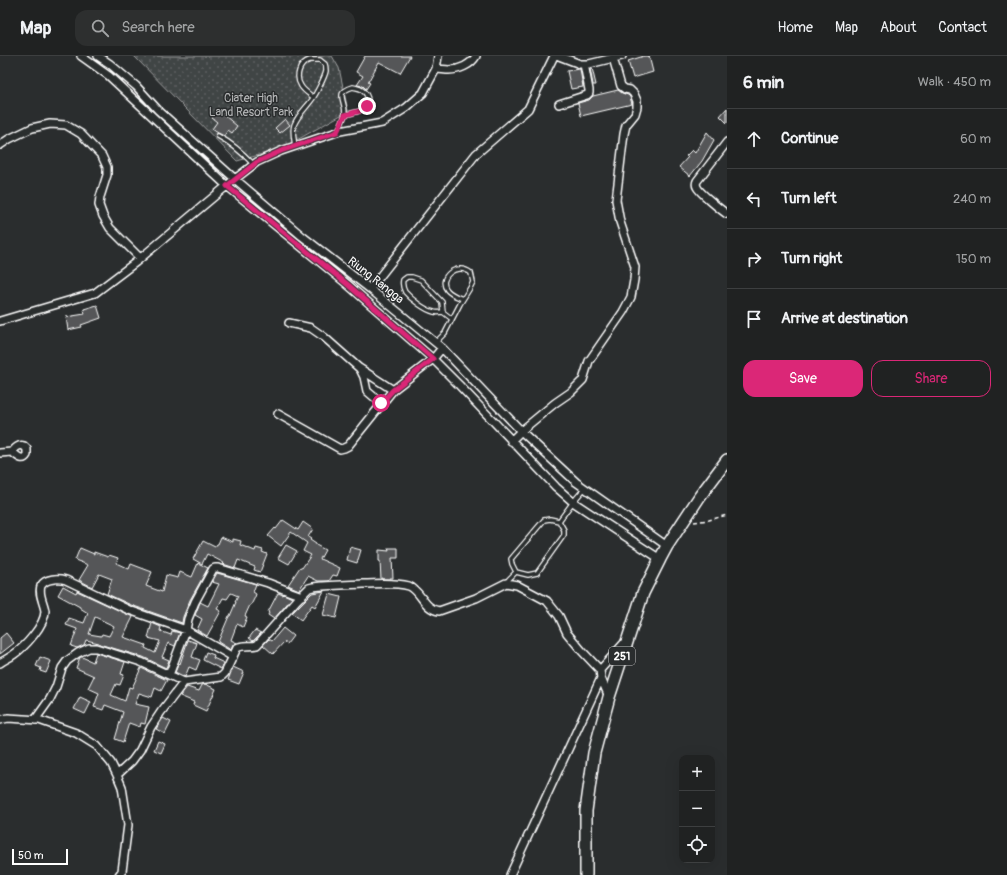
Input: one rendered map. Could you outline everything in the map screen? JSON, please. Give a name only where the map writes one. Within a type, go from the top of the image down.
[{"type":"main road","name":"251","points":[[586,875],[586,811],[594,753],[609,697],[642,593],[667,546],[700,496],[727,460]]},
{"type":"street","points":[[81,56],[109,76],[227,186],[347,284],[433,359],[556,487],[573,502],[660,559]]},
{"type":"street","name":"Riung Rangga","points":[[98,56],[136,86],[158,110],[235,179],[302,236],[436,342],[521,431],[576,482],[667,546]]},
{"type":"street","points":[[0,322],[95,293],[257,162],[281,151],[337,132],[382,123],[406,108],[423,93],[436,69],[438,56]]},
{"type":"street","points":[[436,69],[450,70],[465,66],[473,61],[476,56]]},
{"type":"street","points":[[370,289],[476,154],[528,108],[554,56]]},
{"type":"street","points":[[560,56],[580,64],[588,64],[622,56]]},
{"type":"street","points":[[512,441],[521,431],[571,392],[583,380],[589,361],[623,312],[631,297],[635,267],[620,222],[616,200],[624,134],[626,125],[635,114],[637,101],[634,94],[630,90],[621,86],[613,58]]},
{"type":"street","points":[[559,104],[589,93],[584,64]]},
{"type":"street","points":[[0,145],[32,128],[50,124],[66,125],[81,134],[102,156],[107,167],[107,175],[99,205],[103,216],[110,228],[140,258]]},
{"type":"street","points":[[726,211],[701,192],[697,188],[696,184],[727,142]]},
{"type":"street","points":[[289,323],[311,328],[324,337],[359,368],[393,390]]},
{"type":"street","points":[[278,414],[340,449],[344,448],[348,446],[381,403],[393,390],[433,359],[442,348]]},
{"type":"street","points":[[359,368],[364,377],[368,391],[381,403]]},
{"type":"street","points":[[0,453],[12,452]]},
{"type":"street","points":[[168,675],[186,630],[188,619],[195,602],[212,570],[215,568],[268,583],[302,596]]},
{"type":"street","points":[[0,663],[14,654],[29,640],[41,625],[45,611],[40,589],[42,584],[61,578],[129,610],[186,630],[233,657]]},
{"type":"street","points":[[35,720],[50,699],[56,687],[62,668],[78,653],[89,648],[96,648],[141,662],[184,682],[221,677],[226,673],[238,647],[258,645],[309,588],[313,586],[381,583],[409,586],[433,610],[439,611],[476,598],[506,583],[518,585],[547,601],[559,616],[567,633],[600,674],[609,697]]},
{"type":"street","points":[[510,875],[600,674],[627,640]]},
{"type":"street","points":[[117,774],[132,761],[140,750],[151,727],[184,682]]},
{"type":"street","points":[[0,720],[8,718],[39,720],[76,733],[97,746],[111,763],[122,787],[128,825],[122,871],[120,875]]},
{"type":"lane","points":[[295,146],[293,134],[294,125],[298,116],[314,97],[326,72],[325,64],[320,60],[310,60],[302,65],[298,73],[300,84],[305,91],[314,97]]},
{"type":"lane","points":[[337,132],[345,115],[344,106],[341,99],[342,94],[344,91],[353,86],[361,90],[368,97],[367,106],[360,111],[345,115]]},
{"type":"lane","points":[[218,136],[230,142],[239,149],[254,165]]},
{"type":"lane","points":[[436,342],[445,333],[473,282],[471,273],[461,268],[450,272],[444,279],[444,286],[447,291],[463,299]]},
{"type":"lane","points":[[444,312],[438,313],[432,311],[415,301],[405,291],[402,284],[403,280],[407,277],[412,277],[421,280],[442,302],[444,312],[452,319]]},
{"type":"lane","points":[[559,521],[585,488]]},
{"type":"lane","points":[[550,519],[559,521],[564,530],[564,535],[537,573],[528,575],[516,572],[511,559],[544,520],[550,519]]},
{"type":"lane","points":[[506,583],[516,572]]},
{"type":"path","points":[[681,525],[727,515]]},
{"type":"green space","name":"Ciater High Land Resort Park","points":[[134,56],[332,56],[339,68],[348,111],[281,149],[237,161]]},
{"type":"building","points":[[365,56],[410,56],[400,73],[379,62],[368,82],[370,83],[366,89],[363,86],[357,85],[363,76],[356,72]]},
{"type":"building","points":[[649,56],[653,72],[633,78],[628,61]]},
{"type":"building","points":[[592,68],[596,85],[593,85],[590,69]]},
{"type":"building","points":[[580,69],[583,87],[571,89],[567,71]]},
{"type":"building","points":[[618,90],[630,97],[632,104],[581,116],[578,103],[589,100],[593,96]]},
{"type":"building","points":[[727,108],[727,123],[720,116]]},
{"type":"building","points":[[218,110],[237,126],[232,133],[228,130],[224,136],[212,129],[217,122],[212,118]]},
{"type":"building","points":[[285,119],[290,125],[280,133],[275,128]]},
{"type":"building","points":[[707,132],[714,140],[702,161],[690,176],[679,167],[692,150],[695,153]]},
{"type":"building","points":[[97,305],[101,318],[81,325],[82,327],[68,330],[66,317],[85,314],[84,309]]},
{"type":"building","points":[[283,520],[298,530],[303,522],[313,529],[308,537],[316,545],[325,550],[320,559],[340,568],[337,576],[333,575],[329,581],[318,581],[308,576],[299,590],[288,585],[300,567],[302,568],[311,555],[303,551],[307,543],[291,532],[281,546],[268,536]]},
{"type":"building","points":[[221,537],[233,542],[233,539],[241,541],[240,545],[255,551],[256,548],[263,550],[262,552],[267,554],[260,572],[254,570],[255,567],[238,560],[235,568],[223,564],[224,563],[207,554],[202,564],[193,559],[203,541],[215,547]]},
{"type":"building","points":[[286,545],[297,551],[289,564],[278,558]]},
{"type":"building","points":[[350,547],[361,550],[357,563],[347,560]]},
{"type":"building","points":[[80,548],[94,554],[94,552],[108,557],[109,555],[118,558],[116,563],[129,569],[131,564],[152,572],[146,586],[162,592],[166,575],[178,578],[180,572],[192,577],[198,563],[208,568],[190,600],[182,623],[131,605],[107,594],[112,579],[99,574],[92,587],[79,580],[88,565],[75,560]]},
{"type":"building","points":[[388,548],[398,548],[398,558],[392,558],[393,578],[381,579],[379,550],[389,551]]},
{"type":"building","points":[[217,573],[256,584],[253,592],[256,594],[255,597],[245,616],[247,617],[243,627],[237,624],[231,640],[237,643],[233,645],[231,650],[218,642],[238,596],[231,593],[227,599],[223,598],[217,609],[221,611],[207,636],[197,630],[202,619],[195,615],[200,602],[208,606],[219,584],[212,582]]},
{"type":"building","points":[[63,586],[133,617],[123,637],[146,645],[145,648],[155,653],[160,641],[148,638],[152,623],[161,627],[160,631],[171,635],[172,631],[180,633],[175,646],[168,643],[162,657],[169,660],[166,668],[143,657],[99,643],[86,640],[84,645],[77,648],[71,646],[77,629],[66,625],[69,618],[84,623],[88,613],[58,595]],"holes":[[[95,617],[114,626],[109,636],[102,634],[101,636],[89,634]]]},
{"type":"building","points":[[324,591],[315,607],[312,605],[301,620],[292,613],[312,593]]},
{"type":"building","points":[[278,593],[292,598],[274,619],[268,615],[268,612]]},
{"type":"building","points":[[329,594],[341,597],[336,618],[323,615]]},
{"type":"building","points":[[283,628],[293,636],[287,644],[284,642],[273,654],[263,645],[269,639],[272,641]]},
{"type":"building","points":[[255,630],[261,633],[253,641],[249,638]]},
{"type":"building","points":[[6,633],[14,643],[0,654],[0,638]]},
{"type":"building","points":[[188,640],[197,643],[192,657],[200,660],[196,670],[189,667],[185,677],[175,672],[179,663],[180,664]]},
{"type":"building","points":[[206,652],[214,655],[213,658],[224,663],[221,669],[203,660]]},
{"type":"building","points":[[96,653],[125,662],[121,674],[124,675],[120,685],[116,684],[111,695],[125,701],[129,687],[132,688],[141,668],[167,680],[161,691],[155,688],[152,697],[139,693],[135,704],[149,707],[145,724],[141,723],[140,727],[129,723],[123,742],[115,739],[123,712],[105,705],[103,710],[94,707],[99,693],[88,688],[94,676],[76,668],[80,657],[93,662]]},
{"type":"building","points":[[40,657],[51,661],[46,673],[40,671],[41,668],[36,666]]},
{"type":"building","points":[[233,667],[244,672],[239,684],[228,680]]},
{"type":"building","points":[[205,684],[216,689],[206,711],[193,705],[194,702],[180,696],[187,687],[199,691],[202,685]]},
{"type":"building","points":[[80,697],[91,702],[85,714],[74,709]]},
{"type":"building","points":[[163,718],[171,722],[165,734],[156,729]]},
{"type":"building","points":[[158,741],[165,744],[161,753],[154,750]]},
{"type":"route","points":[[367,106],[360,111],[345,115],[337,132],[281,151],[257,162],[227,186],[347,284],[433,359],[393,390],[381,403]]}]
